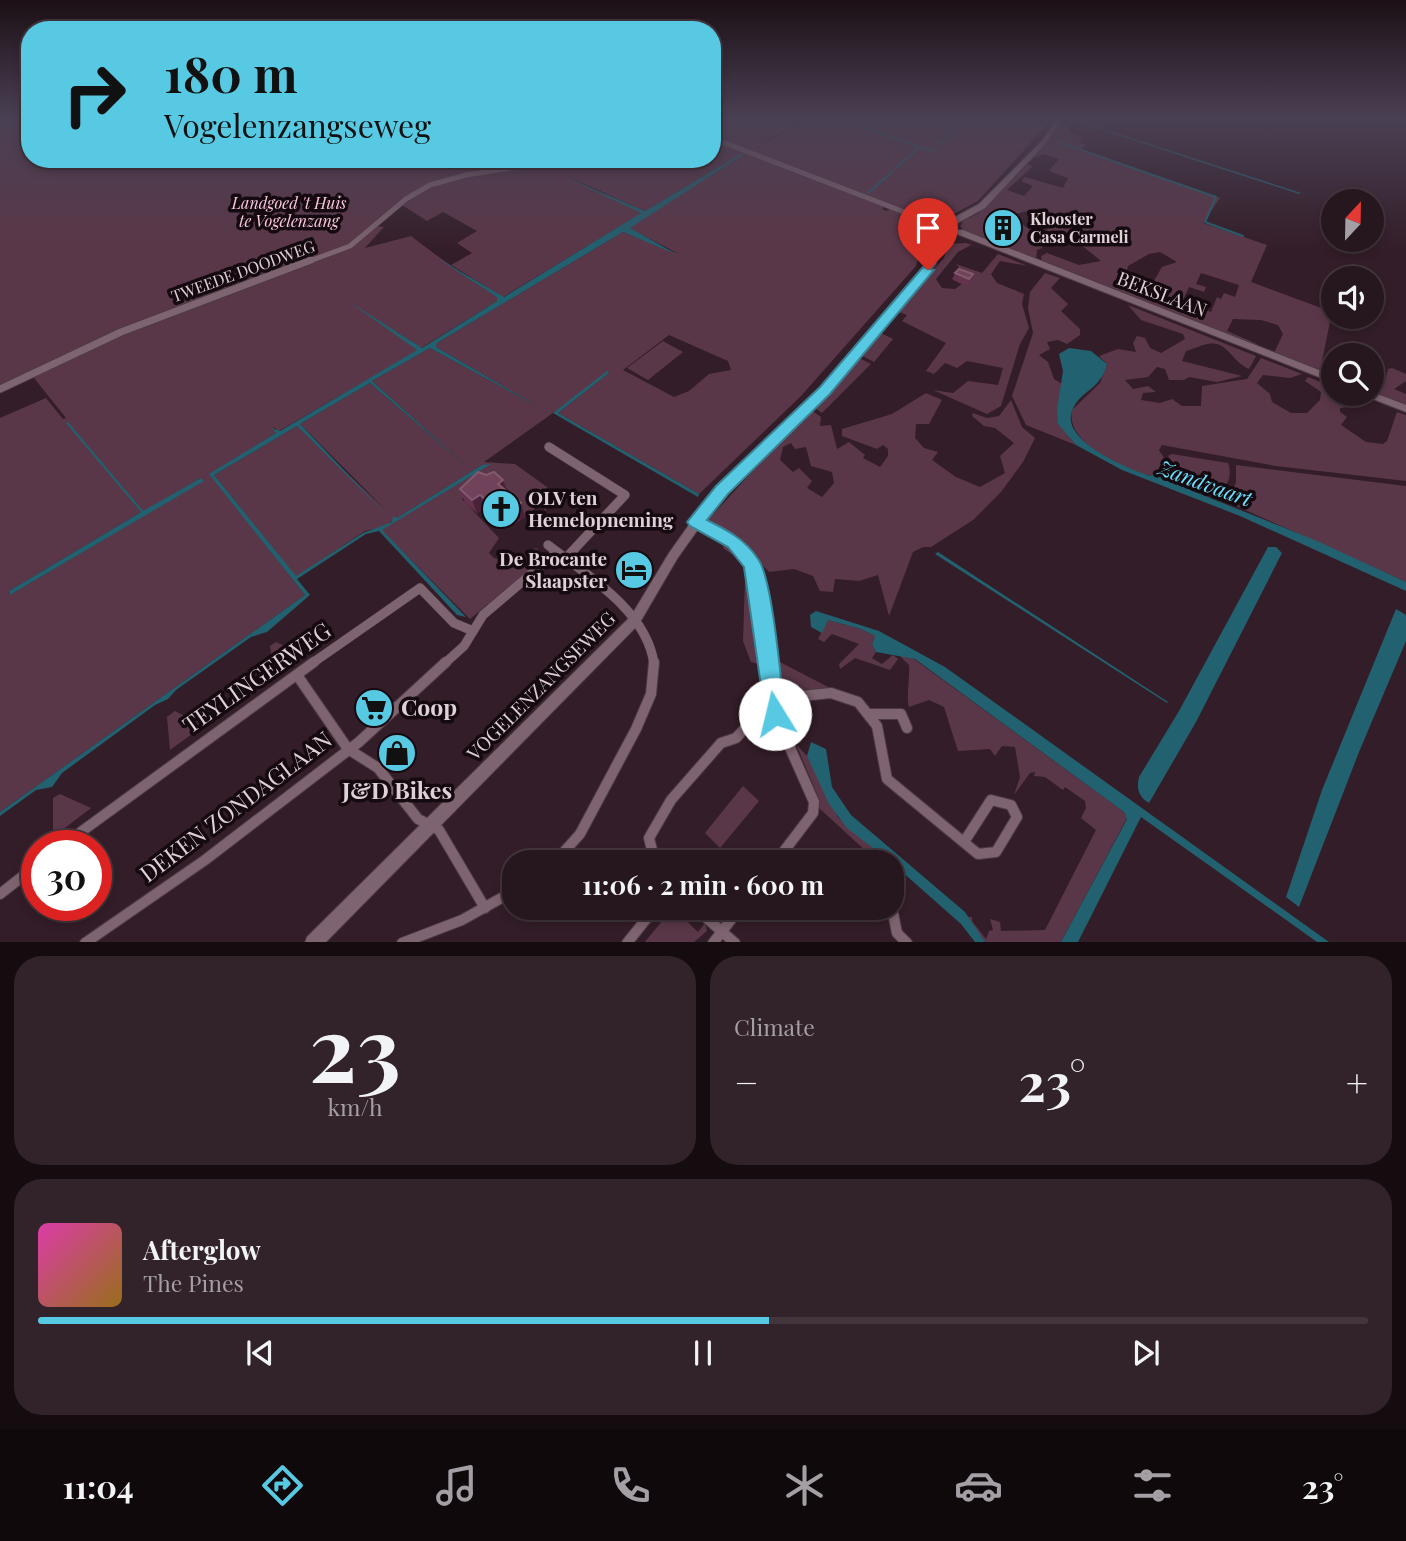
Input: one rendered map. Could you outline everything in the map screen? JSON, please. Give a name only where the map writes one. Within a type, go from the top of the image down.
[{"type":"main road","points":[[956,230],[963,217],[982,206],[1025,163]]},
{"type":"main road","points":[[941,232],[956,230]]},
{"type":"main road","points":[[941,232],[956,230]]},
{"type":"main road","name":"BEKSLAAN","points":[[956,230],[978,241],[1321,375]]},
{"type":"main road","name":"VOGELENZANGSEWEG","points":[[314,942],[635,620],[696,522],[722,490],[839,375],[928,270],[941,232]]},
{"type":"main road","points":[[1384,400],[1406,409]]},
{"type":"street","points":[[773,163],[941,232]]},
{"type":"street","name":"TWEEDE DOODWEG","points":[[0,389],[121,332],[350,246],[406,199],[430,185],[466,175],[512,168]]},
{"type":"street","name":"DEKEN ZONDAGLAAN","points":[[86,942],[205,860],[348,749],[464,646],[483,615],[561,556],[625,495],[549,447]]},
{"type":"street","points":[[696,522],[734,542],[752,564],[761,601],[775,714],[814,802],[813,813],[785,850]]},
{"type":"street","points":[[548,545],[635,620],[653,652],[654,681],[593,810],[568,850]]},
{"type":"street","name":"TEYLINGERWEG","points":[[84,830],[420,588],[454,623],[473,631]]},
{"type":"street","points":[[297,675],[348,749],[378,768],[418,819],[439,830],[485,908]]},
{"type":"street","points":[[652,850],[649,838],[665,807],[721,743],[736,738],[772,699],[838,692],[869,714],[877,726],[888,780],[978,854],[996,852],[1017,817],[1013,805],[1007,800],[991,800],[964,842]]},
{"type":"street","points":[[869,714],[901,714],[907,728]]},
{"type":"street","points":[[0,894],[21,878]]},
{"type":"street","points":[[405,942],[462,920],[502,898]]},
{"type":"street","points":[[627,942],[645,920]]},
{"type":"street","points":[[707,920],[713,926],[724,930],[734,942]]},
{"type":"street","points":[[714,942],[731,920]]},
{"type":"street","points":[[893,920],[894,938]]},
{"type":"green space","name":"Landgoed 't Huis te Vogelenzang","points":[[0,163],[21,163],[21,168],[510,168],[466,175],[415,192],[357,241],[136,324],[0,388]]},
{"type":"green space","points":[[731,163],[776,163],[884,206],[882,209],[886,211],[891,209],[923,221],[920,228],[924,240],[916,266],[801,396],[699,494],[558,413],[609,373],[484,462],[515,464],[547,487],[546,511],[539,505],[525,517],[502,498],[508,490],[505,487],[470,493],[462,499],[499,538],[489,553],[494,558],[516,563],[520,556],[536,548],[546,556],[470,619],[381,530],[489,465],[482,465],[383,527],[365,531],[296,577],[214,475],[297,426],[387,511],[300,424],[370,383],[466,466],[372,381],[430,348],[542,409],[436,347],[437,343],[623,232],[679,254],[629,228]],"holes":[[[669,335],[728,361],[731,370],[709,374],[689,391],[674,397],[623,370]]]},
{"type":"green space","points":[[783,163],[1012,163],[978,201],[946,218],[927,220]]},
{"type":"green space","points":[[1056,163],[1117,163],[1220,198],[1203,223],[1267,245],[1251,282],[1321,308],[1321,329],[1329,329],[1326,343],[1321,343],[1321,372],[1274,353],[1283,334],[1278,325],[1261,320],[1233,319],[1227,331],[1257,344],[1257,347],[1042,262],[1041,256],[1047,253],[1079,265],[1101,261],[1074,239],[1050,242],[1045,231],[1053,225],[1040,208],[1016,214],[1022,224],[1042,238],[1042,248],[1037,250],[1036,261],[964,231],[960,226],[963,221],[979,213],[1028,164],[1033,166],[1007,190],[1024,196],[1033,186],[1021,181],[1025,177],[1063,188],[1068,178],[1049,171]],"holes":[[[1160,252],[1177,262],[1162,267],[1152,284],[1140,288],[1125,279],[1128,266],[1149,254]],[[1201,273],[1239,285],[1235,297],[1224,293],[1221,299],[1217,297],[1211,312],[1182,302],[1189,287],[1204,292],[1206,287],[1196,284]]]},
{"type":"green space","points":[[518,168],[717,168],[645,211],[564,175],[642,213],[503,297],[451,265],[472,253],[457,243],[477,231],[443,212],[427,221],[402,205],[420,190],[456,178]]},
{"type":"green space","points":[[377,226],[384,227],[365,248],[411,236],[498,297],[497,301],[421,348],[394,330],[418,350],[279,431],[273,427],[276,433],[210,474],[305,595],[0,812],[0,418],[46,398],[63,419],[66,418],[34,378],[38,376],[0,393],[0,390],[105,340],[350,247]],"holes":[[[68,422],[143,512],[201,478],[203,481],[10,595],[9,591],[141,512]]]},
{"type":"green space","points":[[966,243],[990,251],[971,245],[958,252],[936,279],[942,288],[955,289],[962,284],[952,279],[959,267],[956,264],[982,273],[998,254],[1028,266],[1000,261],[991,274],[997,283],[1024,294],[1022,304],[1029,328],[1020,344],[1001,406],[987,414],[933,390],[953,393],[968,381],[998,385],[1003,368],[967,361],[957,368],[945,363],[934,374],[926,371],[946,343],[902,321],[907,315],[896,311],[944,258],[948,244]]},
{"type":"green space","points":[[1045,273],[1060,278],[1051,288],[1068,304],[1061,311],[1080,329],[1080,335],[1067,344],[1058,340],[1047,342],[1050,349],[1039,355],[1048,362],[1054,379],[1062,384],[1060,417],[1065,431],[1076,445],[1026,425],[1012,396],[1033,333],[1028,308],[1030,292]]},
{"type":"green space","points":[[1128,305],[1256,356],[1249,369],[1220,345],[1208,344],[1186,351],[1182,361],[1242,376],[1217,382],[1189,377],[1184,380],[1169,380],[1165,369],[1157,367],[1148,377],[1125,380],[1133,389],[1148,386],[1156,392],[1143,393],[1141,400],[1160,403],[1172,399],[1182,406],[1201,406],[1202,386],[1247,379],[1261,358],[1302,374],[1290,378],[1263,375],[1257,383],[1270,394],[1272,402],[1291,413],[1307,413],[1320,400],[1321,392],[1321,406],[1355,406],[1340,408],[1340,412],[1347,417],[1341,425],[1366,442],[1383,444],[1387,441],[1397,412],[1406,415],[1406,481],[1276,466],[1162,445],[1159,450],[1175,475],[1157,470],[1151,476],[1127,468],[1099,453],[1078,434],[1072,422],[1072,410],[1100,383],[1107,364],[1099,356],[1118,349],[1136,352],[1133,343],[1137,336],[1145,338],[1150,348],[1161,353],[1185,339],[1183,334],[1141,320]]},
{"type":"green space","points":[[875,330],[893,339],[874,362],[855,352]]},
{"type":"green space","points":[[663,341],[683,352],[648,380],[627,368]]},
{"type":"green space","points":[[853,355],[871,364],[822,413],[809,404]]},
{"type":"green space","points":[[1388,369],[1406,374],[1406,381],[1394,389],[1406,394],[1406,405],[1384,397]]},
{"type":"green space","points":[[1308,377],[1321,382],[1321,392],[1305,381]]},
{"type":"green space","points":[[926,393],[942,400],[929,424],[916,424],[915,438],[924,448],[938,452],[932,460],[956,477],[980,487],[1005,473],[1000,456],[1014,443],[995,428],[984,426],[972,416],[973,413],[987,418],[999,416],[1011,400],[1022,427],[1035,438],[1023,462],[1001,492],[973,520],[931,547],[923,547],[913,552],[889,616],[878,575],[859,581],[835,579],[833,592],[820,591],[813,576],[794,569],[769,572],[736,538],[707,521],[807,412],[811,410],[821,417],[820,426],[831,425],[837,449],[849,442],[865,455],[863,458],[880,467],[888,456],[888,449],[883,445],[877,449],[842,436],[842,429],[892,414]],"holes":[[[791,443],[795,449],[806,447],[811,466],[832,472],[834,483],[822,497],[807,488],[812,481],[799,468],[793,472],[780,460],[783,447]]]},
{"type":"green space","points":[[1172,454],[1228,463],[1228,480],[1219,495],[1205,491],[1186,477],[1168,456]]},
{"type":"green space","points":[[1236,465],[1406,486],[1406,582],[1234,505],[1230,497],[1236,482]]},
{"type":"green space","points":[[708,532],[736,551],[742,560],[747,571],[756,610],[759,664],[751,662],[743,641],[745,578],[742,561],[723,548],[725,544],[709,536]]},
{"type":"green space","points":[[828,620],[861,629],[875,636],[872,644],[876,652],[872,658],[882,664],[893,655],[898,659],[890,670],[855,658],[840,669],[839,664],[859,644],[832,634],[824,642],[818,639]]},
{"type":"green space","points":[[276,642],[304,655],[275,676],[270,646]]},
{"type":"green space","points":[[899,655],[914,659],[1124,812],[1127,818],[1061,942],[985,942],[967,917],[972,917],[972,921],[986,939],[989,931],[993,930],[990,919],[1000,922],[1001,931],[1045,930],[1096,830],[1081,818],[1086,808],[1085,801],[1045,777],[1034,776],[1035,772],[1030,773],[1014,795],[1020,777],[1015,747],[1002,746],[995,756],[990,749],[958,751],[944,707],[929,700],[909,707],[909,665]]},
{"type":"green space","points":[[774,659],[830,688],[783,691],[776,687]]},
{"type":"green space","points":[[175,711],[203,726],[170,750],[167,717]]},
{"type":"green space","points":[[796,744],[807,756],[838,817],[875,850],[865,850],[819,808],[817,794]]},
{"type":"green space","points":[[743,786],[759,801],[720,848],[705,833]]},
{"type":"green space","points":[[60,794],[91,808],[62,830],[53,830],[53,798]]},
{"type":"green space","points":[[663,920],[686,920],[698,932],[705,923],[707,931],[694,942],[645,942]]},
{"type":"water","points":[[731,163],[630,228],[678,255],[623,232],[437,343],[436,347],[542,409],[430,348],[372,381],[466,466],[370,383],[300,424],[385,513],[297,426],[214,475],[296,576],[363,533],[392,522],[393,516],[397,518],[482,465],[491,464],[382,530],[466,617],[457,615],[379,531],[366,534],[297,579],[310,595],[267,632],[251,637],[176,690],[168,699],[155,705],[62,773],[52,787],[36,790],[0,816],[0,812],[305,595],[209,474],[276,433],[272,428],[280,431],[417,350],[348,301],[422,348],[497,301],[497,297],[437,258],[504,297],[641,213],[563,176],[645,211],[717,168],[721,168],[721,165]]},
{"type":"water","points":[[1203,163],[1301,193],[1299,194]]},
{"type":"water","points":[[1069,348],[1091,351],[1107,364],[1100,379],[1080,398],[1072,411],[1071,422],[1076,433],[1086,443],[1128,468],[1151,476],[1157,470],[1173,475],[1178,485],[1317,541],[1406,582],[1406,591],[1240,516],[1122,470],[1076,445],[1058,424],[1057,410],[1063,371],[1059,354]]},
{"type":"water","points":[[607,371],[609,373],[558,413],[699,494],[698,497],[553,413]]},
{"type":"water","points":[[68,422],[143,511],[201,478],[204,481],[10,595],[9,591],[141,512],[66,423]]},
{"type":"water","points":[[1268,547],[1276,547],[1282,553],[1196,722],[1149,803],[1139,792],[1139,777],[1179,711]]},
{"type":"water","points":[[938,552],[1168,702],[935,554]]},
{"type":"water","points":[[1396,609],[1406,615],[1406,641],[1359,752],[1299,907],[1286,897],[1322,790]]},
{"type":"water","points":[[816,611],[879,631],[945,667],[1329,942],[1317,942],[1141,817],[1078,942],[1061,942],[1127,819],[1124,812],[915,659],[876,652],[872,644],[875,636],[861,629],[828,620],[822,633],[811,627],[810,615]]},
{"type":"water","points":[[811,742],[826,749],[832,787],[851,815],[892,850],[875,850],[847,828],[829,804],[807,756]]},
{"type":"water","points":[[904,860],[965,912],[985,942],[975,942],[961,924],[904,874]]},
{"type":"building","points":[[1010,216],[1018,224],[1002,227],[995,220]]},
{"type":"building","points":[[959,269],[973,274],[969,279],[955,273]]},
{"type":"building","points":[[478,472],[486,475],[494,472],[503,480],[498,484],[521,503],[508,511],[493,498],[488,501],[480,495],[472,500],[460,489]]},
{"type":"waterway","points":[[896,168],[902,163]]},
{"type":"waterway","points":[[1118,163],[1216,197],[1205,222],[1243,236]]},
{"type":"waterway","points":[[868,193],[893,171]]},
{"type":"place","name":"Klooster Casa Carmeli","points":[[1003,228]]},
{"type":"place","name":"OLV ten Hemelopneming","points":[[501,509]]},
{"type":"place","name":"De Brocante Slaapster","points":[[634,570]]},
{"type":"place","name":"Coop","points":[[374,708]]},
{"type":"place","name":"J&D Bikes","points":[[397,753]]},
{"type":"route","points":[[775,714],[761,601],[752,564],[734,542],[696,522],[722,490],[825,390],[928,270]]},
{"type":"water label","name":"Zandvaart","points":[[1205,484]]}]
